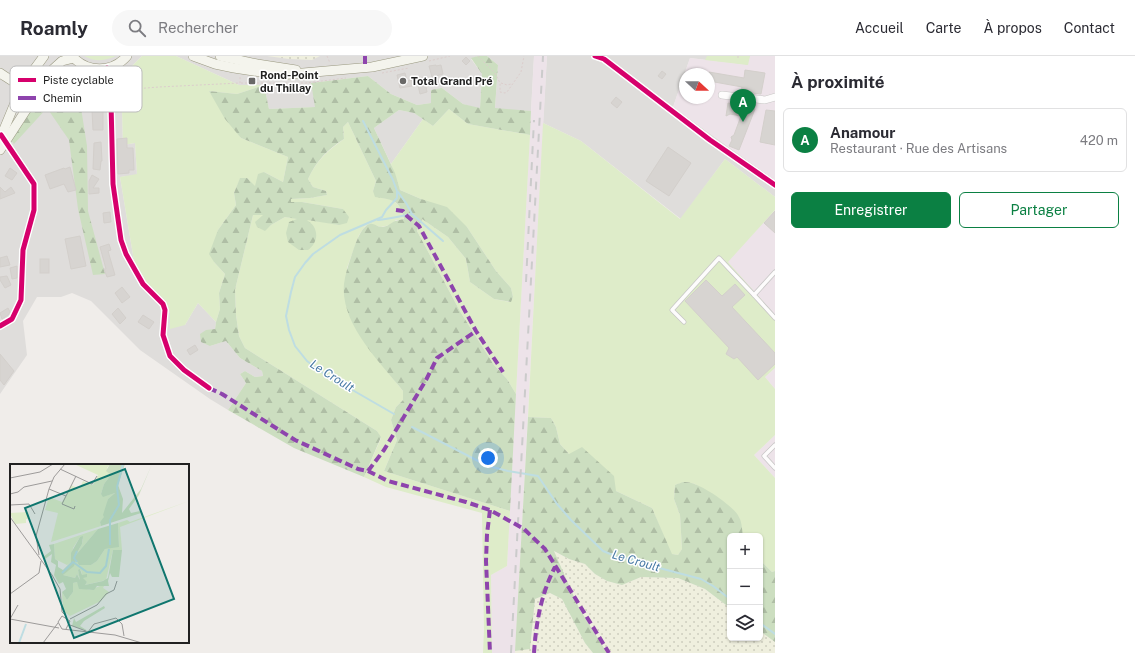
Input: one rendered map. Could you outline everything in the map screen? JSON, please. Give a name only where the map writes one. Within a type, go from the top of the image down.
[{"type":"main road","points":[[37,66],[44,56]]},
{"type":"main road","points":[[112,66],[120,63],[127,56]]},
{"type":"main road","points":[[193,56],[215,64],[236,69],[280,75],[386,65],[423,56]]},
{"type":"main road","points":[[220,56],[264,66],[315,72]]},
{"type":"main road","points":[[334,71],[401,56]]},
{"type":"main road","points":[[56,66],[66,59],[73,57],[86,66]]},
{"type":"main road","points":[[0,73],[10,79]]},
{"type":"main road","points":[[0,150],[2,138],[12,112]]},
{"type":"main road","points":[[2,138],[21,112]]},
{"type":"street","points":[[595,56],[604,58],[685,121],[775,186]]},
{"type":"street","points":[[722,95],[765,100],[775,97]]},
{"type":"street","points":[[111,112],[113,184],[121,240],[126,254],[143,284],[163,304],[165,310],[163,335],[170,356],[184,370],[209,388]]},
{"type":"street","points":[[0,326],[12,319],[21,300],[23,250],[34,210],[34,184],[2,138]]},
{"type":"lane","points":[[684,322],[672,310],[719,258],[775,318]]},
{"type":"lane","points":[[754,295],[775,272]]},
{"type":"lane","points":[[775,446],[764,456],[775,468]]},
{"type":"path","points":[[478,56],[490,67],[500,83],[500,92],[505,93],[521,72],[524,56]]},
{"type":"path","points":[[142,88],[240,83],[240,74],[235,73],[236,69]]},
{"type":"path","points":[[500,83],[507,85],[512,83]]},
{"type":"shaded area","points":[[0,56],[142,56],[132,66],[10,66],[10,112],[122,112],[123,145],[135,143],[137,175],[120,177],[135,267],[170,313],[185,325],[198,303],[216,322],[210,346],[226,341],[240,358],[262,371],[263,376],[255,377],[245,371],[240,374],[246,383],[228,410],[140,350],[91,301],[72,293],[61,297],[37,297],[23,321],[27,355],[0,394]]},
{"type":"shaded area","points":[[176,56],[478,56],[471,59],[482,74],[480,109],[463,104],[442,88],[431,103],[417,105],[391,94],[368,76],[311,83],[316,107],[269,109],[264,85],[239,85]]},
{"type":"shaded area","points":[[487,56],[534,56],[531,111],[495,109],[498,65]]},
{"type":"shaded area","points":[[534,56],[547,56],[515,653],[492,653],[491,575],[507,566]]},
{"type":"shaded area","points":[[547,56],[750,56],[748,65],[690,58],[687,68],[679,68],[679,90],[673,107],[775,180],[775,197],[725,159],[681,219],[581,141],[543,123]]},
{"type":"shaded area","points":[[750,56],[775,56],[775,180],[673,107],[679,90],[679,104],[715,104],[715,68],[687,68],[690,58],[747,65]]},
{"type":"shaded area","points":[[399,110],[414,113],[423,119],[391,164],[374,128]]},
{"type":"shaded area","points":[[775,210],[775,315],[727,262]]},
{"type":"shaded area","points":[[775,368],[775,389],[765,377]]},
{"type":"shaded area","points":[[775,435],[775,478],[754,455]]},
{"type":"green space","points":[[84,56],[116,56],[100,60]]},
{"type":"green space","points":[[142,56],[176,56],[239,85],[264,85],[237,94],[209,91],[241,138],[288,157],[283,182],[264,172],[255,187],[247,178],[240,179],[234,193],[236,205],[218,230],[214,262],[225,274],[219,293],[220,309],[216,322],[198,303],[185,325],[170,329],[170,313],[135,267],[120,177],[137,174],[135,143],[123,145],[122,112],[142,112],[142,66],[132,66]]},
{"type":"green space","points":[[267,56],[320,56],[312,60]]},
{"type":"green space","points":[[487,56],[498,65],[495,108],[531,111],[530,135],[468,124],[449,109],[433,126],[414,113],[399,110],[374,128],[395,173],[400,190],[421,199],[447,207],[467,227],[496,271],[511,288],[513,297],[511,302],[494,299],[470,282],[466,259],[448,237],[422,219],[417,231],[461,313],[494,365],[507,379],[516,394],[510,511],[384,471],[397,440],[391,420],[396,407],[403,400],[403,391],[363,342],[355,328],[348,314],[344,299],[344,284],[354,249],[363,229],[370,224],[384,227],[395,221],[404,219],[398,204],[391,200],[375,197],[373,191],[376,181],[348,122],[343,127],[344,139],[332,147],[323,156],[315,166],[308,179],[313,187],[326,191],[327,195],[291,199],[291,202],[302,202],[343,209],[349,217],[347,223],[339,225],[307,220],[313,225],[316,240],[313,246],[308,250],[299,250],[288,242],[286,233],[289,222],[297,219],[285,217],[271,225],[265,231],[257,227],[255,222],[263,215],[253,215],[235,290],[236,315],[239,336],[245,348],[377,431],[381,437],[364,477],[294,448],[228,410],[246,383],[240,374],[245,371],[255,377],[263,376],[262,371],[240,358],[226,341],[210,346],[201,342],[200,334],[206,330],[215,329],[220,309],[219,293],[225,274],[209,254],[218,230],[236,205],[234,193],[240,178],[247,178],[255,186],[258,174],[264,172],[283,182],[288,157],[241,138],[225,119],[209,91],[237,94],[264,85],[269,109],[315,107],[311,83],[368,76],[391,94],[417,105],[431,103],[431,90],[442,88],[463,104],[480,108],[482,74],[471,58]]},
{"type":"green space","points":[[707,56],[750,56],[748,65],[705,60]]},
{"type":"green space","points":[[449,109],[468,124],[530,135],[516,394],[507,379],[494,365],[461,313],[417,231],[422,219],[448,237],[466,259],[470,282],[494,299],[510,302],[513,297],[511,288],[496,271],[467,227],[421,199],[400,190],[391,164],[423,119],[433,126]]},
{"type":"green space","points":[[29,112],[43,112],[14,144],[10,139]]},
{"type":"green space","points":[[50,112],[82,112],[87,146],[88,211],[105,274],[93,275],[78,209],[69,140]]},
{"type":"green space","points":[[348,122],[376,181],[373,191],[382,198],[391,199],[401,207],[404,220],[396,220],[390,225],[381,227],[371,224],[365,226],[359,235],[347,268],[370,350],[403,391],[403,400],[396,407],[391,420],[397,440],[384,471],[510,511],[507,566],[491,575],[492,653],[483,653],[482,513],[386,487],[364,477],[381,438],[377,431],[245,348],[239,336],[235,290],[253,215],[263,215],[265,230],[285,217],[339,225],[343,209],[302,202],[291,203],[291,199],[327,195],[326,191],[313,187],[308,179],[315,166],[323,156],[344,139],[343,127]]},
{"type":"green space","points":[[543,123],[581,141],[680,219],[725,159],[775,197],[775,210],[728,262],[775,315],[775,368],[765,377],[775,389],[775,435],[754,455],[775,478],[775,571],[772,572],[763,563],[763,533],[742,533],[739,517],[695,484],[685,482],[675,485],[674,499],[680,515],[682,549],[678,555],[671,554],[652,508],[616,491],[569,454],[560,444],[556,427],[551,418],[528,417]]},
{"type":"green space","points":[[528,417],[551,418],[556,427],[560,444],[569,454],[582,447],[614,476],[616,491],[652,508],[672,554],[678,555],[682,549],[680,515],[674,499],[675,485],[690,482],[697,485],[706,489],[736,512],[740,519],[742,533],[727,533],[727,606],[705,589],[678,578],[641,577],[622,585],[607,581],[595,574],[585,564],[569,559],[554,551],[579,608],[607,653],[593,653],[585,643],[562,599],[550,593],[535,599],[530,649],[515,651]]},
{"type":"green space","points":[[553,551],[569,559],[585,564],[595,574],[607,581],[622,585],[641,577],[678,578],[705,589],[727,606],[727,641],[763,641],[763,633],[775,642],[775,653],[607,653],[579,608]]},
{"type":"green space","points":[[763,563],[772,572],[775,571],[775,642],[763,633]]},
{"type":"green space","points":[[550,593],[562,599],[585,643],[593,653],[515,653],[515,651],[530,649],[535,599]]},
{"type":"building","points":[[466,57],[470,61],[466,65],[462,61]]},
{"type":"building","points":[[441,65],[443,74],[432,77],[429,66]]},
{"type":"building","points":[[745,70],[765,73],[761,94],[741,92],[742,87],[715,82],[715,73],[744,78]]},
{"type":"building","points":[[662,71],[666,74],[662,79],[658,76]]},
{"type":"building","points":[[405,73],[407,81],[424,77],[427,92],[420,94],[418,85],[400,88],[397,75]]},
{"type":"building","points":[[616,97],[622,102],[617,108],[611,103]]},
{"type":"building","points":[[728,103],[755,109],[739,150],[729,146],[732,140],[731,137],[734,135],[741,116],[730,114],[726,116]]},
{"type":"building","points":[[766,110],[775,111],[775,145],[760,142]]},
{"type":"building","points":[[92,112],[103,112],[103,130],[93,130]]},
{"type":"building","points":[[127,138],[127,148],[133,148],[134,170],[129,170],[129,173],[118,174],[117,139]]},
{"type":"building","points":[[101,142],[102,161],[100,170],[93,169],[94,143]]},
{"type":"building","points":[[668,147],[691,163],[669,196],[646,181]]},
{"type":"building","points":[[70,167],[76,190],[68,192],[64,184],[50,189],[45,175]]},
{"type":"building","points":[[10,168],[17,173],[12,180],[5,176]]},
{"type":"building","points":[[92,175],[99,179],[93,188],[99,188],[99,193],[89,194],[89,181]]},
{"type":"building","points":[[0,187],[5,192],[11,187],[15,193],[0,199]]},
{"type":"building","points":[[775,211],[775,233],[764,223]]},
{"type":"building","points":[[110,212],[111,222],[104,223],[103,213]]},
{"type":"building","points":[[80,236],[86,266],[71,269],[65,239]]},
{"type":"building","points":[[109,244],[111,250],[108,251],[115,275],[107,277],[100,247]]},
{"type":"building","points":[[7,256],[10,265],[0,267],[0,258]]},
{"type":"building","points":[[40,259],[49,259],[49,273],[40,273]]},
{"type":"building","points":[[17,266],[17,278],[12,279],[10,268]]},
{"type":"building","points":[[7,276],[11,285],[5,288],[0,280],[0,277]]},
{"type":"building","points":[[706,280],[722,296],[735,284],[745,295],[732,307],[775,353],[775,364],[758,380],[737,357],[734,359],[726,354],[729,348],[685,301]]},
{"type":"building","points":[[122,287],[130,297],[122,303],[115,293]]},
{"type":"building","points":[[8,308],[10,312],[2,319],[0,313]]},
{"type":"building","points":[[118,308],[126,318],[120,324],[112,314]]},
{"type":"building","points":[[143,315],[154,322],[149,329],[138,322]]},
{"type":"building","points":[[195,345],[198,350],[190,355],[187,350]]},
{"type":"building","points":[[0,354],[14,371],[4,385],[0,380]]},
{"type":"waterway","name":"Le Croult","points":[[363,121],[393,180],[397,191],[397,198],[382,217],[340,235],[313,254],[295,277],[286,316],[295,346],[307,361],[323,373],[394,414]]},
{"type":"waterway","points":[[398,192],[412,214]]},
{"type":"waterway","points":[[379,219],[378,220],[412,214],[443,241]]},
{"type":"waterway","name":"Le Croult","points":[[412,427],[488,466],[538,476],[557,504],[603,551],[618,557],[631,559],[701,579],[727,597]]},
{"type":"waterway","name":"Le Croult","points":[[763,625],[775,634]]},
{"type":"railway","points":[[511,653],[543,56]]},
{"type":"railway","points":[[526,282],[534,120]]},
{"type":"marked path","points":[[365,56],[365,64]]},
{"type":"marked path","points":[[396,210],[403,211],[419,226],[476,331],[503,372]]},
{"type":"marked path","points":[[368,471],[384,450],[426,380],[437,358],[476,331]]},
{"type":"marked path","points":[[209,388],[222,394],[295,440],[358,469],[368,471],[388,481],[490,510],[524,529],[545,549],[609,653]]},
{"type":"marked path","points":[[490,510],[486,561],[490,653]]},
{"type":"marked path","points":[[534,653],[540,609],[546,588],[555,567]]},
{"type":"cycle path","points":[[595,56],[604,59],[710,140],[775,185]]},
{"type":"cycle path","points":[[111,112],[113,184],[121,240],[126,254],[143,284],[163,304],[165,310],[163,335],[170,356],[184,370],[209,388]]},
{"type":"cycle path","points":[[0,326],[12,319],[21,300],[23,250],[34,210],[34,184],[1,135]]},
{"type":"place","name":"Rond-Point du Thillay","points":[[252,81]]},
{"type":"place","name":"Total Grand Pré","points":[[403,81]]},
{"type":"place","name":"Anamour","points":[[743,122]]}]
